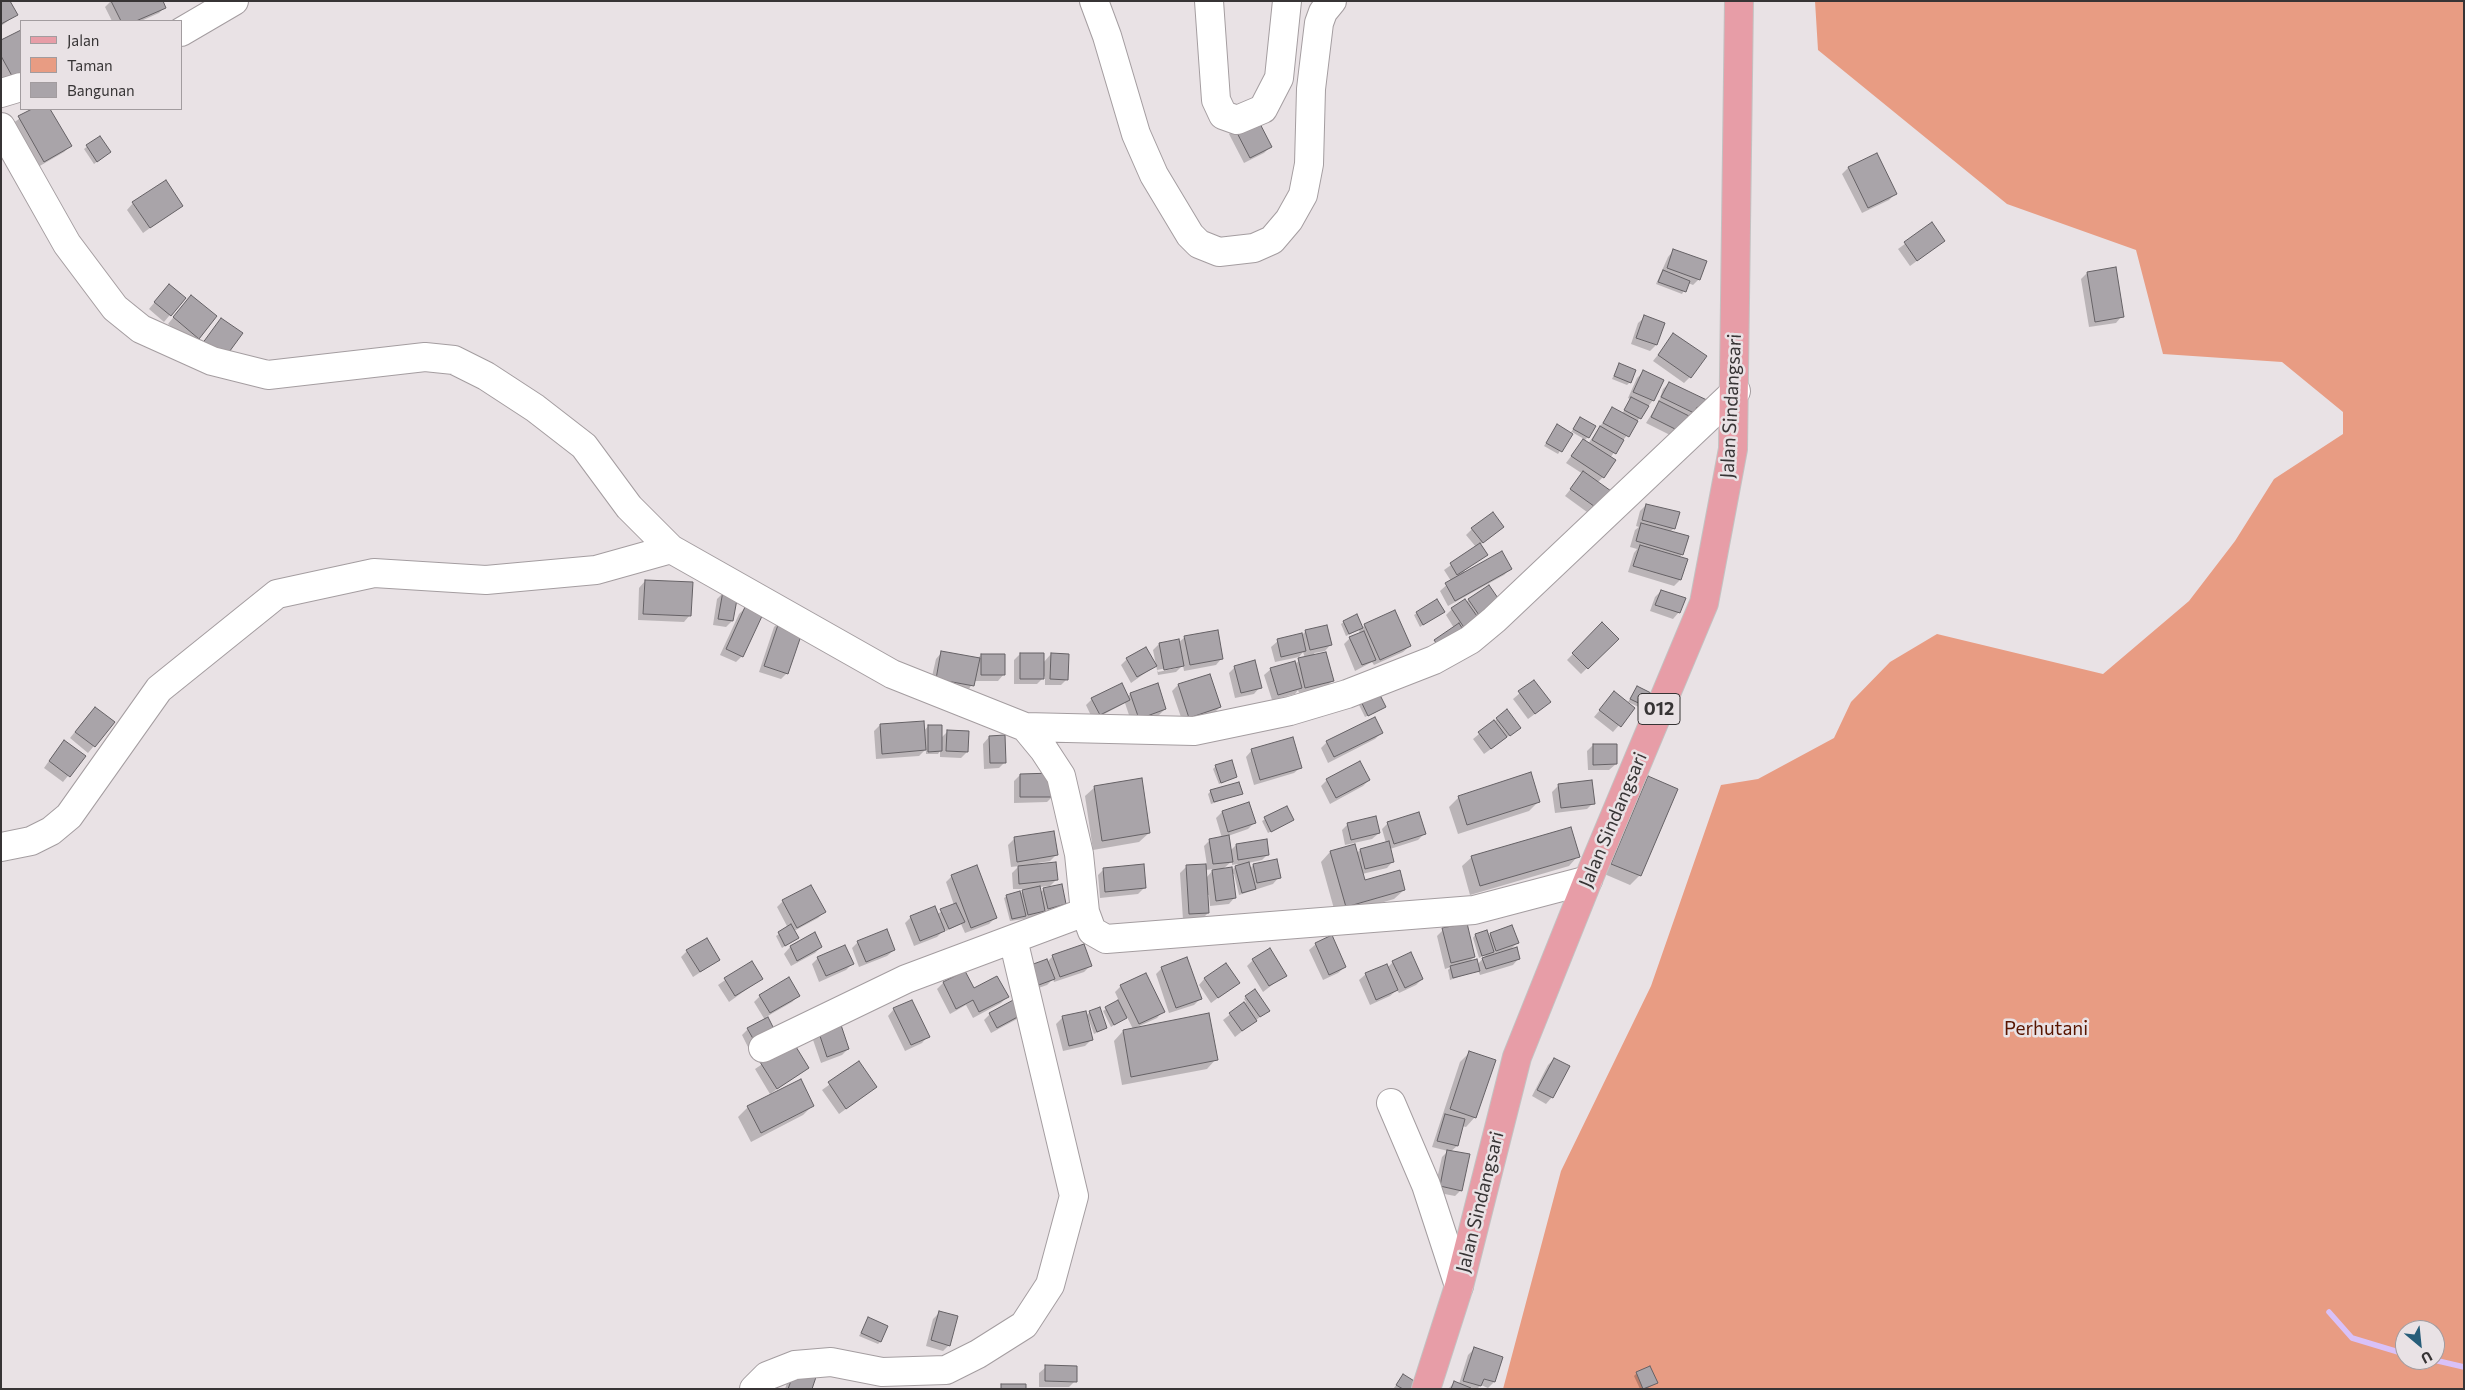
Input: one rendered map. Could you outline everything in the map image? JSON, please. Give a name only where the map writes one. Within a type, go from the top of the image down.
[{"type":"main road","name":"Jalan Sindangsari","points":[[1426,1389],[1459,1286],[1517,1056],[1588,880],[1704,603],[1733,449],[1736,391],[1739,1]]},
{"type":"street","points":[[182,31],[234,1]]},
{"type":"street","points":[[1094,1],[1136,134],[1154,175],[1190,235],[1198,244],[1219,252],[1254,248],[1272,240],[1289,220],[1303,195],[1309,164],[1311,89],[1319,23],[1323,12],[1332,1]]},
{"type":"street","points":[[1209,1],[1216,100],[1223,115],[1237,120],[1264,109],[1279,78],[1287,1]]},
{"type":"street","points":[[1,93],[20,87]]},
{"type":"street","points":[[1,127],[68,244],[115,308],[141,329],[212,360],[268,375],[424,357],[454,360],[486,376],[527,402],[584,446],[629,507],[671,549],[892,674],[1025,727],[1194,731],[1290,711],[1347,694],[1434,660],[1470,640],[1494,620],[1736,391]]},
{"type":"street","points":[[1,846],[31,841],[51,830],[68,816],[159,689],[277,594],[374,573],[486,580],[596,570],[671,549]]},
{"type":"street","points":[[1025,727],[1044,750],[1061,776],[1079,854],[1085,912],[1092,931],[1106,939],[1474,910],[1588,880]]},
{"type":"street","points":[[763,1048],[906,980],[1085,912]]},
{"type":"street","points":[[754,1389],[768,1376],[795,1365],[831,1362],[882,1372],[942,1379],[1024,1324],[1050,1285],[1074,1196],[1013,939]]},
{"type":"street","points":[[1391,1103],[1426,1185],[1459,1286]]},
{"type":"green space","name":"Perhutani","points":[[1815,1],[2464,1],[2464,1389],[1503,1389],[1561,1171],[1651,986],[1721,785],[1758,779],[1834,738],[1851,702],[1890,662],[1937,634],[2103,674],[2189,601],[2235,541],[2274,479],[2343,434],[2343,412],[2282,362],[2163,354],[2136,250],[2007,204],[1818,50]]},
{"type":"building","points":[[1,1],[10,1],[18,15],[1,24]]},
{"type":"building","points":[[111,1],[163,1],[166,8],[138,20],[120,20]]},
{"type":"building","points":[[20,30],[20,83],[17,85],[1,56],[1,40]]},
{"type":"building","points":[[30,110],[51,110],[72,146],[44,162],[18,116]]},
{"type":"building","points":[[1256,116],[1272,147],[1250,158],[1234,127]]},
{"type":"building","points":[[100,136],[111,152],[97,162],[86,145]]},
{"type":"building","points":[[1877,153],[1897,194],[1868,208],[1848,167]]},
{"type":"building","points":[[166,180],[183,206],[150,228],[132,202]]},
{"type":"building","points":[[1932,222],[1945,241],[1917,261],[1904,242]]},
{"type":"building","points":[[1673,249],[1707,261],[1700,280],[1667,268]]},
{"type":"building","points":[[2116,267],[2124,317],[2095,322],[2087,272]]},
{"type":"building","points":[[1663,270],[1690,281],[1686,292],[1658,282]]},
{"type":"building","points":[[169,284],[186,298],[171,316],[154,302]]},
{"type":"building","points":[[191,295],[217,316],[199,339],[173,317]]},
{"type":"building","points":[[1644,315],[1665,323],[1657,345],[1636,338]]},
{"type":"building","points":[[221,318],[243,333],[224,359],[202,344]]},
{"type":"building","points":[[1673,333],[1707,356],[1691,378],[1658,355]]},
{"type":"building","points":[[1619,363],[1636,370],[1631,383],[1614,376]]},
{"type":"building","points":[[1643,370],[1664,380],[1654,401],[1633,392]]},
{"type":"building","points":[[1669,382],[1711,402],[1706,412],[1697,407],[1694,413],[1661,397]]},
{"type":"building","points":[[1631,397],[1649,406],[1641,419],[1624,410]]},
{"type":"building","points":[[1659,401],[1691,417],[1683,433],[1651,417]]},
{"type":"building","points":[[1612,407],[1638,421],[1629,437],[1603,423]]},
{"type":"building","points":[[1580,417],[1596,426],[1589,438],[1573,429]]},
{"type":"building","points":[[1557,424],[1573,434],[1562,452],[1546,443]]},
{"type":"building","points":[[1600,426],[1624,440],[1616,454],[1592,440]]},
{"type":"building","points":[[1583,439],[1616,460],[1604,478],[1571,456]]},
{"type":"building","points":[[1583,471],[1618,496],[1605,514],[1570,489]]},
{"type":"building","points":[[1646,504],[1680,512],[1675,529],[1642,520]]},
{"type":"building","points":[[1493,512],[1504,527],[1483,543],[1471,528]]},
{"type":"building","points":[[1641,523],[1689,536],[1683,555],[1636,541]]},
{"type":"building","points":[[1480,543],[1488,555],[1457,575],[1450,563]]},
{"type":"building","points":[[1640,545],[1688,559],[1681,580],[1633,566]]},
{"type":"building","points":[[1502,551],[1512,569],[1455,601],[1445,583]]},
{"type":"building","points":[[645,580],[693,582],[691,616],[643,614]]},
{"type":"building","points":[[1489,585],[1502,604],[1481,618],[1468,599]]},
{"type":"building","points":[[1661,590],[1686,598],[1680,613],[1655,605]]},
{"type":"building","points":[[723,591],[738,594],[733,621],[718,619]]},
{"type":"building","points":[[1437,599],[1445,612],[1423,625],[1416,612]]},
{"type":"building","points":[[1465,599],[1479,619],[1465,629],[1451,608]]},
{"type":"building","points":[[745,607],[763,614],[743,657],[726,649]]},
{"type":"building","points":[[1395,610],[1411,646],[1380,660],[1364,624]]},
{"type":"building","points":[[1357,614],[1363,628],[1349,634],[1343,621]]},
{"type":"building","points":[[780,619],[804,627],[788,674],[764,666]]},
{"type":"building","points":[[1602,622],[1619,639],[1588,669],[1572,653]]},
{"type":"building","points":[[1459,623],[1467,636],[1443,653],[1434,640]]},
{"type":"building","points":[[1327,625],[1332,645],[1310,650],[1305,630]]},
{"type":"building","points":[[1218,630],[1223,659],[1190,665],[1184,636]]},
{"type":"building","points":[[1364,631],[1376,660],[1362,665],[1349,637]]},
{"type":"building","points":[[1302,633],[1306,651],[1281,657],[1277,639]]},
{"type":"building","points":[[1179,639],[1184,666],[1164,670],[1159,643]]},
{"type":"building","points":[[1146,647],[1157,666],[1137,677],[1126,658]]},
{"type":"building","points":[[941,651],[980,658],[974,686],[936,679]]},
{"type":"building","points":[[1326,652],[1334,681],[1305,688],[1298,658]]},
{"type":"building","points":[[1020,653],[1044,653],[1044,679],[1020,679]]},
{"type":"building","points":[[1051,653],[1069,654],[1068,680],[1050,679]]},
{"type":"building","points":[[981,654],[1005,654],[1005,675],[981,675]]},
{"type":"building","points":[[1255,660],[1262,688],[1241,693],[1234,666]]},
{"type":"building","points":[[1295,661],[1302,688],[1278,695],[1270,668]]},
{"type":"building","points":[[1210,674],[1221,707],[1189,718],[1178,684]]},
{"type":"building","points":[[1534,680],[1551,702],[1535,714],[1518,691]]},
{"type":"building","points":[[1122,683],[1130,700],[1100,715],[1091,698]]},
{"type":"building","points":[[1158,683],[1166,709],[1139,719],[1130,693]]},
{"type":"building","points":[[1637,686],[1655,695],[1649,708],[1630,699]]},
{"type":"building","points":[[1377,689],[1386,707],[1368,716],[1359,697]]},
{"type":"building","points":[[1614,691],[1635,708],[1621,727],[1599,710]]},
{"type":"building","points":[[95,707],[115,722],[95,747],[75,732]]},
{"type":"building","points":[[1507,709],[1521,728],[1510,736],[1496,718]]},
{"type":"building","points":[[1375,717],[1383,733],[1334,757],[1326,741]]},
{"type":"building","points":[[1494,720],[1507,737],[1491,749],[1478,732]]},
{"type":"building","points":[[924,721],[926,750],[882,754],[880,724]]},
{"type":"building","points":[[928,725],[942,725],[942,751],[928,752]]},
{"type":"building","points":[[947,730],[969,731],[968,752],[946,751]]},
{"type":"building","points":[[1005,735],[1006,763],[990,763],[989,736]]},
{"type":"building","points":[[1293,737],[1302,768],[1260,780],[1251,749]]},
{"type":"building","points":[[64,740],[86,756],[70,777],[49,761]]},
{"type":"building","points":[[1593,744],[1617,744],[1617,764],[1593,765]]},
{"type":"building","points":[[1232,760],[1237,777],[1221,783],[1215,765]]},
{"type":"building","points":[[1360,761],[1370,780],[1336,798],[1326,779]]},
{"type":"building","points":[[1531,772],[1540,802],[1467,825],[1458,796]]},
{"type":"building","points":[[1054,773],[1054,797],[1020,797],[1020,774]]},
{"type":"building","points":[[1648,776],[1678,789],[1641,876],[1611,864]]},
{"type":"building","points":[[1142,778],[1150,833],[1102,841],[1094,786]]},
{"type":"building","points":[[1592,780],[1595,804],[1561,808],[1558,784]]},
{"type":"building","points":[[1239,782],[1243,794],[1214,802],[1210,790]]},
{"type":"building","points":[[1249,802],[1256,823],[1228,832],[1222,811]]},
{"type":"building","points":[[1287,806],[1294,820],[1271,832],[1264,817]]},
{"type":"building","points":[[1419,812],[1426,834],[1394,844],[1387,822]]},
{"type":"building","points":[[1376,816],[1380,833],[1351,840],[1347,823]]},
{"type":"building","points":[[1571,827],[1580,857],[1480,886],[1471,856]]},
{"type":"building","points":[[1054,831],[1058,855],[1017,862],[1014,837]]},
{"type":"building","points":[[1229,835],[1233,862],[1213,864],[1209,839]]},
{"type":"building","points":[[1267,839],[1269,855],[1238,860],[1236,844]]},
{"type":"building","points":[[1389,841],[1394,862],[1365,869],[1360,849]]},
{"type":"building","points":[[1355,844],[1365,880],[1400,870],[1405,890],[1346,907],[1330,851]]},
{"type":"building","points":[[1277,859],[1281,878],[1257,883],[1253,864]]},
{"type":"building","points":[[1056,862],[1058,880],[1019,884],[1018,866]]},
{"type":"building","points":[[1249,862],[1256,889],[1242,893],[1235,866]]},
{"type":"building","points":[[1144,864],[1146,888],[1105,892],[1103,868]]},
{"type":"building","points":[[1206,864],[1209,913],[1189,914],[1186,865]]},
{"type":"building","points":[[977,865],[997,918],[971,928],[951,875]]},
{"type":"building","points":[[1232,867],[1236,898],[1216,901],[1212,870]]},
{"type":"building","points":[[1062,884],[1066,904],[1048,909],[1043,888]]},
{"type":"building","points":[[811,885],[826,912],[797,928],[782,900]]},
{"type":"building","points":[[1040,886],[1045,911],[1028,915],[1022,890]]},
{"type":"building","points":[[1020,891],[1026,916],[1012,919],[1006,895]]},
{"type":"building","points":[[956,903],[965,922],[949,929],[940,909]]},
{"type":"building","points":[[935,906],[945,931],[920,941],[910,916]]},
{"type":"building","points":[[1467,923],[1475,957],[1451,963],[1442,928]]},
{"type":"building","points":[[791,924],[799,938],[785,946],[778,932]]},
{"type":"building","points":[[1512,925],[1519,943],[1496,951],[1490,933]]},
{"type":"building","points":[[887,929],[895,950],[866,962],[857,941]]},
{"type":"building","points":[[1487,930],[1494,952],[1482,956],[1475,934]]},
{"type":"building","points":[[815,932],[822,947],[797,961],[790,946]]},
{"type":"building","points":[[1332,935],[1346,967],[1329,975],[1315,943]]},
{"type":"building","points":[[707,938],[720,960],[700,972],[686,950]]},
{"type":"building","points":[[1084,944],[1092,966],[1060,977],[1052,955]]},
{"type":"building","points":[[845,945],[854,964],[826,976],[817,957]]},
{"type":"building","points":[[1517,947],[1520,959],[1486,969],[1482,958]]},
{"type":"building","points":[[1270,948],[1287,976],[1269,986],[1252,959]]},
{"type":"building","points":[[1411,952],[1423,979],[1405,988],[1392,961]]},
{"type":"building","points":[[1187,957],[1202,999],[1176,1008],[1161,967]]},
{"type":"building","points":[[1047,959],[1055,979],[1036,986],[1028,966]]},
{"type":"building","points":[[1477,959],[1480,971],[1453,978],[1450,966]]},
{"type":"building","points":[[752,961],[763,979],[735,996],[724,978]]},
{"type":"building","points":[[1226,963],[1240,983],[1218,998],[1204,978]]},
{"type":"building","points":[[1387,964],[1398,990],[1376,1000],[1365,973]]},
{"type":"building","points":[[965,971],[974,988],[997,976],[1009,997],[979,1012],[973,1000],[956,1009],[943,982]]},
{"type":"building","points":[[1146,973],[1165,1012],[1139,1024],[1120,985]]},
{"type":"building","points":[[789,977],[800,996],[770,1013],[759,995]]},
{"type":"building","points":[[1255,989],[1270,1011],[1260,1017],[1245,996]]},
{"type":"building","points":[[1017,998],[1025,1013],[997,1028],[989,1013]]},
{"type":"building","points":[[912,1000],[930,1037],[911,1045],[893,1008]]},
{"type":"building","points":[[1118,1000],[1127,1018],[1114,1025],[1105,1007]]},
{"type":"building","points":[[1244,1002],[1257,1021],[1242,1031],[1229,1013]]},
{"type":"building","points":[[1100,1007],[1107,1028],[1097,1032],[1089,1011]]},
{"type":"building","points":[[1086,1011],[1093,1040],[1069,1046],[1062,1016]]},
{"type":"building","points":[[1209,1013],[1218,1060],[1131,1077],[1123,1030]]},
{"type":"building","points":[[768,1017],[776,1033],[756,1044],[747,1028]]},
{"type":"building","points":[[840,1022],[849,1049],[827,1057],[818,1030]]},
{"type":"building","points":[[793,1042],[809,1068],[777,1089],[760,1062]]},
{"type":"building","points":[[1469,1051],[1496,1060],[1476,1118],[1450,1109]]},
{"type":"building","points":[[1554,1058],[1570,1066],[1553,1098],[1537,1090]]},
{"type":"building","points":[[859,1061],[877,1087],[846,1109],[828,1082]]},
{"type":"building","points":[[801,1079],[814,1106],[761,1133],[747,1106]]},
{"type":"building","points":[[1445,1114],[1465,1119],[1458,1146],[1437,1141]]},
{"type":"building","points":[[1447,1150],[1470,1154],[1462,1191],[1440,1186]]},
{"type":"building","points":[[939,1311],[958,1316],[950,1346],[931,1340]]},
{"type":"building","points":[[868,1317],[888,1326],[881,1342],[861,1333]]},
{"type":"building","points":[[1474,1347],[1503,1357],[1495,1382],[1484,1379],[1481,1386],[1463,1381]]},
{"type":"building","points":[[1045,1365],[1077,1366],[1077,1382],[1045,1381]]},
{"type":"building","points":[[1650,1366],[1658,1383],[1643,1389],[1636,1372]]},
{"type":"building","points":[[795,1370],[816,1377],[812,1389],[788,1389]]},
{"type":"building","points":[[1403,1374],[1419,1384],[1416,1389],[1403,1389],[1396,1385]]},
{"type":"building","points":[[1454,1381],[1471,1388],[1471,1389],[1451,1389]]},
{"type":"building","points":[[1001,1384],[1026,1384],[1026,1389],[1001,1389]]},
{"type":"waterway","points":[[2329,1312],[2352,1338],[2395,1351]]},
{"type":"waterway","points":[[2445,1363],[2464,1367]]}]
